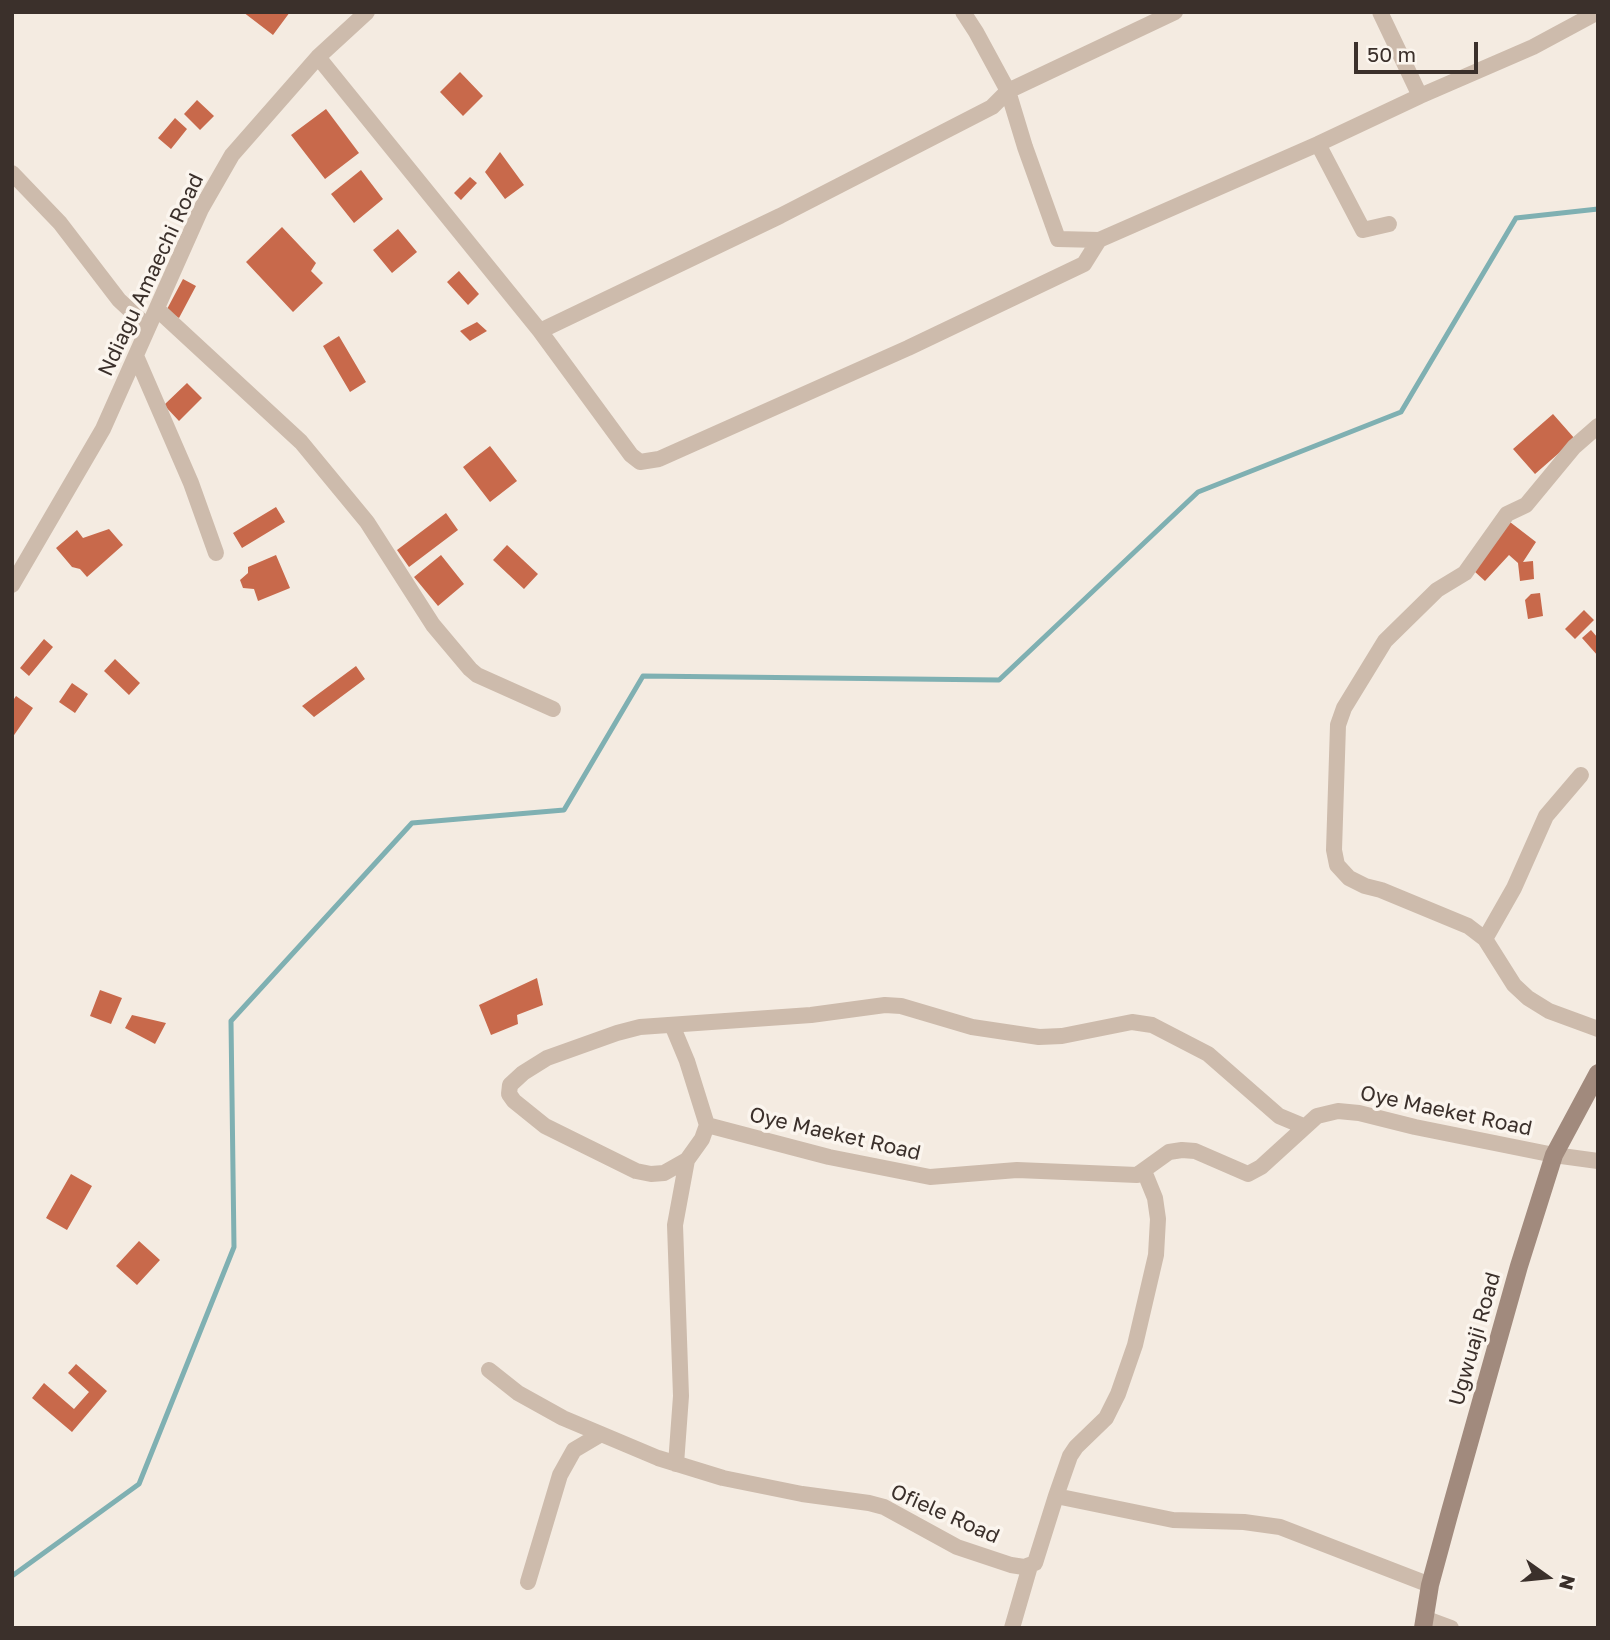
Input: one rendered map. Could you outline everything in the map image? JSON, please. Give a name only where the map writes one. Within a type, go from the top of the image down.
[{"type":"main road","name":"Ugwuaji Road","points":[[1424,1623],[1430,1585],[1519,1266],[1553,1155],[1598,1073]]},
{"type":"street","name":"Ndiagu Amaechi Road","points":[[12,585],[103,429],[201,209],[232,155],[318,57],[367,12]]},
{"type":"street","points":[[963,12],[1009,91],[1025,147],[1058,239],[1099,240],[1533,47],[1598,12]]},
{"type":"street","points":[[540,331],[804,204],[992,107],[1009,91],[1175,12]]},
{"type":"street","points":[[1380,12],[1420,96]]},
{"type":"street","points":[[318,57],[540,331],[631,455],[640,462],[672,453],[908,348],[1084,264],[1099,240]]},
{"type":"street","points":[[1318,144],[1363,230],[1389,223]]},
{"type":"street","points":[[12,173],[60,223],[119,300],[148,327]]},
{"type":"street","points":[[157,309],[301,442],[367,522],[433,625],[470,669],[477,675],[553,709]]},
{"type":"street","points":[[136,356],[191,483],[216,553]]},
{"type":"street","points":[[1598,426],[1574,447],[1526,505],[1507,514],[1465,573],[1437,590],[1385,641],[1344,708],[1338,724],[1334,850],[1337,865],[1342,872],[1365,886],[1468,926],[1485,939],[1514,985],[1528,998],[1549,1011],[1598,1029]]},
{"type":"street","points":[[1485,939],[1514,888],[1546,816],[1581,775]]},
{"type":"street","points":[[672,1025],[687,1061],[707,1125],[702,1139],[687,1160],[664,1173],[636,1171],[545,1126],[514,1101],[508,1089],[516,1079],[547,1058],[640,1027],[811,1015],[884,1005],[901,1006],[972,1027],[1039,1037],[1062,1037],[1141,1022],[1152,1025],[1208,1054],[1279,1116],[1303,1126]]},
{"type":"street","name":"Oye Maeket Road","points":[[707,1125],[764,1141],[917,1175],[948,1176],[1017,1170],[1136,1175],[1169,1152],[1182,1150],[1195,1151],[1248,1174],[1255,1172],[1317,1116],[1338,1111],[1359,1113],[1553,1155],[1598,1161]]},
{"type":"street","points":[[676,1464],[681,1396],[675,1225],[687,1160]]},
{"type":"street","points":[[1012,1628],[1030,1566],[1035,1563],[1039,1554],[1070,1456],[1106,1418],[1118,1394],[1135,1345],[1156,1255],[1158,1219],[1155,1198],[1144,1171]]},
{"type":"street","name":"Ofiele Road","points":[[489,1370],[519,1393],[563,1418],[676,1464],[723,1478],[884,1507],[957,1547],[1011,1565],[1030,1566]]},
{"type":"street","points":[[528,1582],[560,1475],[574,1450],[601,1434]]},
{"type":"street","points":[[1056,1496],[1173,1520],[1244,1522],[1280,1527],[1430,1585]]},
{"type":"street","points":[[1424,1623],[1451,1628]]},
{"type":"building","points":[[243,12],[290,12],[273,35]]},
{"type":"building","points":[[460,72],[483,96],[463,116],[440,92]]},
{"type":"building","points":[[197,100],[214,116],[200,130],[184,114]]},
{"type":"building","points":[[326,109],[359,153],[325,179],[291,135]]},
{"type":"building","points":[[175,118],[187,129],[171,149],[158,138]]},
{"type":"building","points":[[500,152],[524,185],[505,199],[485,172]]},
{"type":"building","points":[[361,170],[383,199],[354,223],[331,194]]},
{"type":"building","points":[[470,177],[477,183],[461,200],[454,193]]},
{"type":"building","points":[[282,227],[316,263],[311,271],[323,283],[293,312],[246,262]]},
{"type":"building","points":[[398,229],[417,252],[392,273],[373,250]]},
{"type":"building","points":[[459,271],[479,294],[468,305],[447,282]]},
{"type":"building","points":[[183,279],[196,286],[179,318],[166,311]]},
{"type":"building","points":[[477,322],[487,331],[470,341],[460,331]]},
{"type":"building","points":[[339,336],[366,382],[350,392],[323,346]]},
{"type":"building","points":[[187,383],[202,398],[179,421],[164,405]]},
{"type":"building","points":[[1553,414],[1575,439],[1535,474],[1513,449]]},
{"type":"building","points":[[490,446],[517,481],[490,502],[463,467]]},
{"type":"building","points":[[276,507],[285,522],[242,548],[233,533]]},
{"type":"building","points":[[446,513],[458,530],[409,567],[397,550]]},
{"type":"building","points":[[1510,522],[1536,542],[1523,562],[1533,561],[1534,579],[1520,581],[1518,563],[1509,555],[1485,581],[1474,571]]},
{"type":"building","points":[[109,529],[123,545],[87,577],[80,569],[72,567],[56,548],[77,530],[83,538]]},
{"type":"building","points":[[507,545],[538,574],[524,589],[493,560]]},
{"type":"building","points":[[276,555],[290,588],[258,601],[254,589],[243,588],[240,580],[248,573],[248,567]]},
{"type":"building","points":[[441,555],[464,584],[438,606],[414,577]]},
{"type":"building","points":[[1540,593],[1543,616],[1528,619],[1525,600],[1531,594]]},
{"type":"building","points":[[1584,610],[1594,620],[1575,639],[1565,629]]},
{"type":"building","points":[[1591,630],[1598,638],[1598,656],[1582,638]]},
{"type":"building","points":[[44,639],[53,647],[29,676],[20,668]]},
{"type":"building","points":[[115,659],[140,683],[129,695],[104,671]]},
{"type":"building","points":[[356,666],[365,679],[314,717],[302,706]]},
{"type":"building","points":[[72,683],[88,694],[75,713],[59,702]]},
{"type":"building","points":[[16,696],[33,708],[12,738],[12,702]]},
{"type":"building","points":[[537,978],[543,1005],[517,1015],[518,1024],[491,1035],[479,1005]]},
{"type":"building","points":[[100,990],[122,998],[111,1024],[90,1016]]},
{"type":"building","points":[[132,1015],[166,1023],[155,1044],[125,1028]]},
{"type":"building","points":[[71,1174],[92,1186],[67,1230],[46,1218]]},
{"type":"building","points":[[139,1241],[160,1260],[137,1285],[116,1266]]},
{"type":"building","points":[[76,1364],[107,1391],[72,1432],[32,1398],[44,1383],[74,1409],[89,1392],[68,1373]]},
{"type":"waterway","points":[[12,1576],[139,1484],[234,1247],[231,1021],[412,823],[564,810],[643,676],[999,680],[1198,492],[1401,412],[1516,218],[1598,209]]}]
